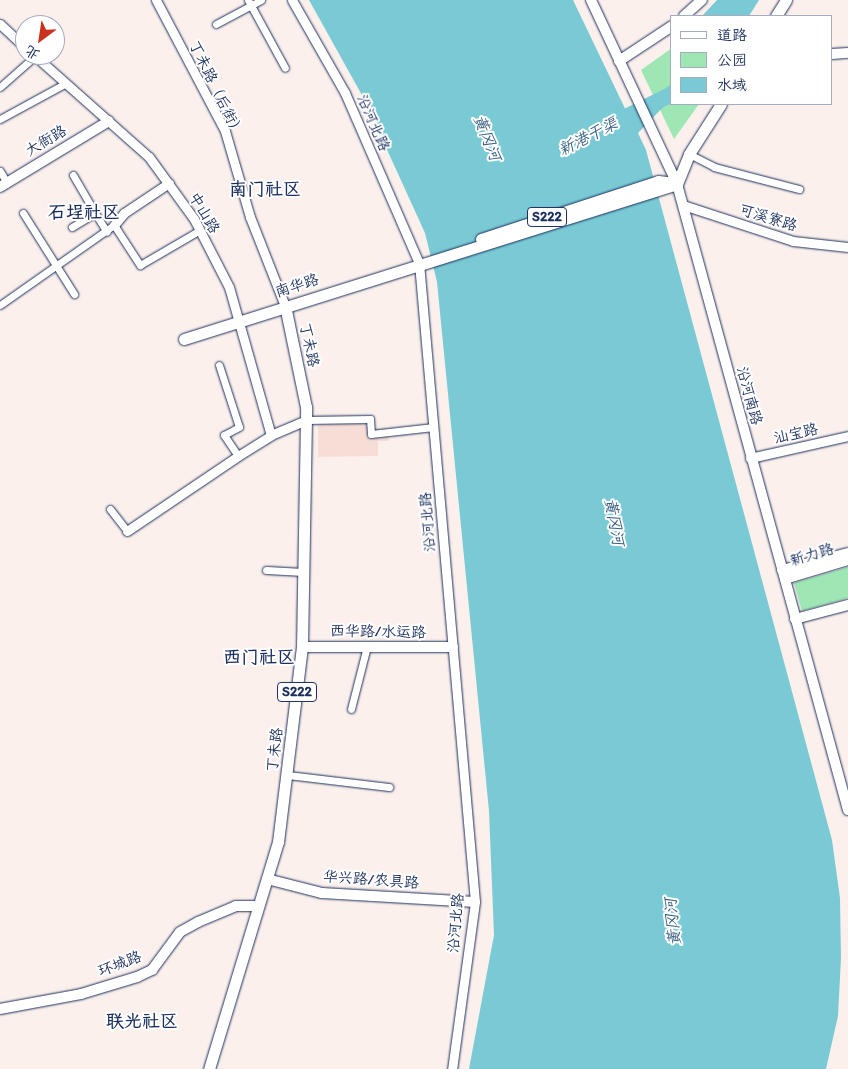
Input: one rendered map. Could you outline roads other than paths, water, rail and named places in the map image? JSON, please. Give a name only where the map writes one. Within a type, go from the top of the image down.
[{"type":"main road","name":"沿河南路","points":[[591,0],[677,184],[750,458],[847,798],[848,810]]},
{"type":"main road","points":[[685,15],[702,0]]},
{"type":"main road","points":[[777,15],[786,0]]},
{"type":"main road","points":[[619,61],[670,27]]},
{"type":"main road","points":[[833,54],[848,53]]},
{"type":"main road","points":[[677,184],[689,154],[720,105]]},
{"type":"main road","name":"大衙路","points":[[3,185],[108,121]]},
{"type":"main road","name":"S222","points":[[419,263],[426,257],[658,181],[677,184]]},
{"type":"main road","name":"南华路","points":[[184,339],[419,263]]},
{"type":"main road","name":"丁未路","points":[[209,1069],[278,842],[302,647],[306,420],[285,306]]},
{"type":"main road","points":[[783,575],[848,553]]},
{"type":"main road","name":"新力路","points":[[783,575],[848,560]]},
{"type":"main road","points":[[795,619],[848,605]]},
{"type":"main road","name":"西华路/水运路","points":[[302,647],[453,647]]},
{"type":"main road","name":"华兴路/农具路","points":[[267,879],[322,894],[475,902]]},
{"type":"main road","name":"环城路","points":[[0,1010],[42,1004],[137,977],[152,970],[180,932],[236,906],[259,906]]},
{"type":"street","name":"丁未路（后街）","points":[[156,0],[225,131],[250,216],[285,306]]},
{"type":"street","points":[[216,24],[249,3],[262,0]]},
{"type":"street","name":"沿河北路","points":[[292,0],[345,93],[419,263],[475,902],[452,1069]]},
{"type":"street","points":[[249,3],[285,68]]},
{"type":"street","points":[[0,24],[15,38]]},
{"type":"street","points":[[0,87],[23,65]]},
{"type":"street","name":"中山路","points":[[45,65],[149,157],[169,183],[200,230],[229,287],[271,435]]},
{"type":"street","points":[[0,119],[66,83]]},
{"type":"street","points":[[689,154],[714,166],[799,188]]},
{"type":"street","points":[[0,171],[3,185]]},
{"type":"street","points":[[73,175],[107,232]]},
{"type":"street","points":[[0,305],[107,232],[124,213],[169,183]]},
{"type":"street","name":"可溪寮路","points":[[683,205],[793,241],[848,247]]},
{"type":"street","points":[[23,213],[74,294]]},
{"type":"street","points":[[72,227],[95,213]]},
{"type":"street","points":[[114,225],[140,264],[200,230]]},
{"type":"street","points":[[219,365],[239,427],[224,435],[238,456]]},
{"type":"street","points":[[110,509],[127,531],[271,435],[306,420],[370,418],[371,434],[434,427]]},
{"type":"street","name":"汕宝路","points":[[750,458],[848,436]]},
{"type":"street","points":[[266,570],[304,572]]},
{"type":"street","points":[[351,708],[367,646]]},
{"type":"street","points":[[287,775],[389,787]]},
{"type":"water","name":"黄冈河","points":[[309,0],[573,0],[631,121],[670,85],[670,100],[638,133],[646,150],[832,840],[840,898],[841,958],[838,1016],[826,1069],[469,1069],[494,935],[489,811],[437,282],[425,233],[363,97]]},
{"type":"water","points":[[717,0],[759,0],[750,15],[703,15]]},
{"type":"waterway","name":"新港干渠","points":[[610,125],[670,95]]},
{"type":"district","name":"南门社区","points":[[265,189]]},
{"type":"district","name":"石埕社区","points":[[84,212]]},
{"type":"district","name":"西门社区","points":[[259,657]]},
{"type":"district","name":"联光社区","points":[[142,1021]]}]
